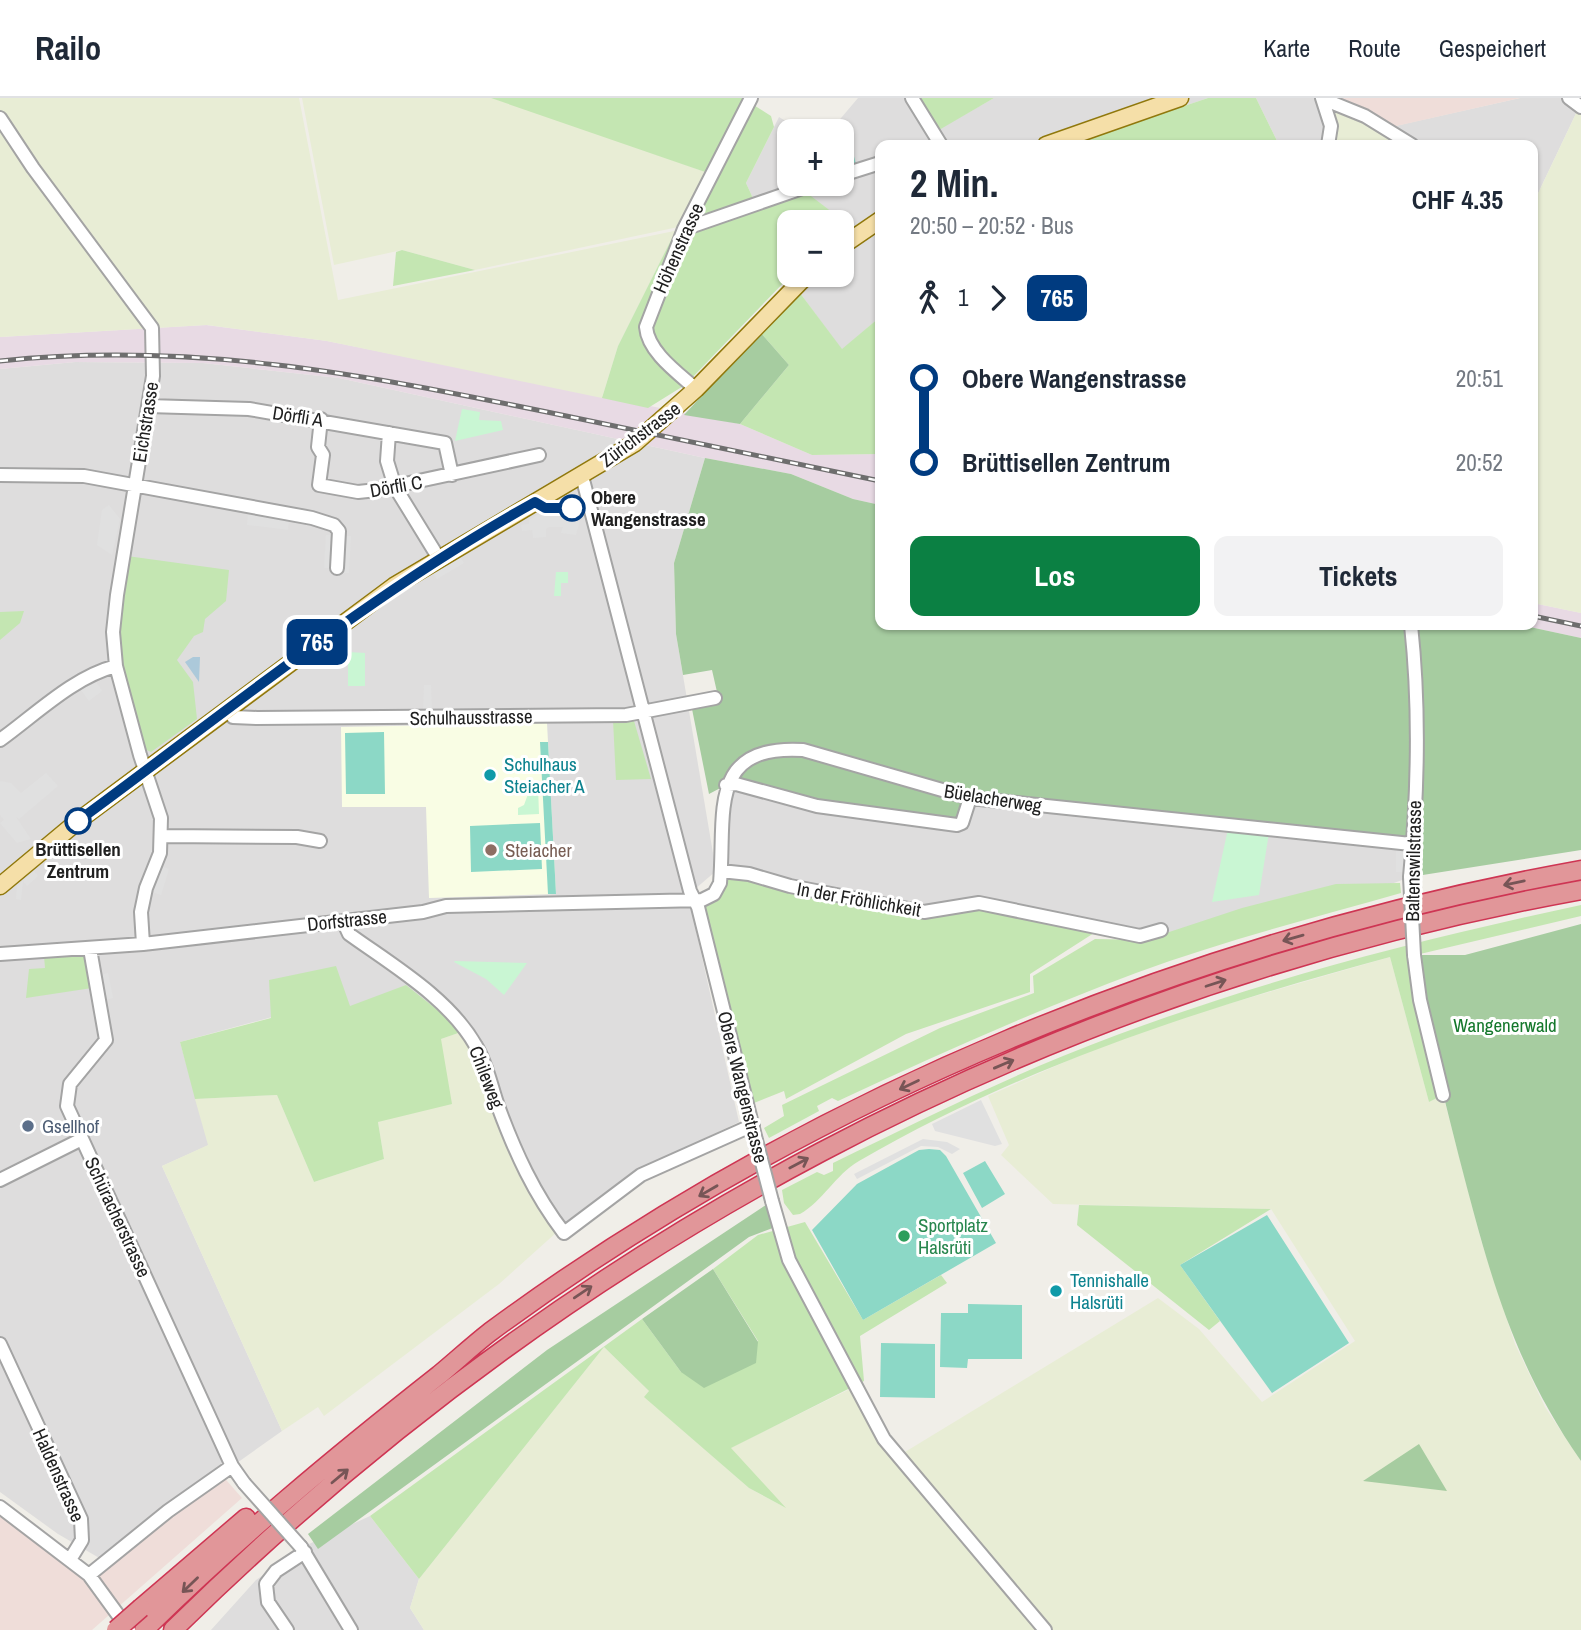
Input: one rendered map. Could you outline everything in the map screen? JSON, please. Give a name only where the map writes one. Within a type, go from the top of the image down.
[{"type":"highway","points":[[116,1630],[342,1437],[437,1366],[620,1244],[736,1174],[880,1099],[1016,1037],[1130,992],[1297,937],[1441,899],[1581,870]]},
{"type":"highway","points":[[173,1630],[328,1486],[486,1360],[676,1233],[841,1140],[1024,1055],[1187,993],[1394,931],[1581,890]]},
{"type":"highway","points":[[148,1626],[263,1517],[485,1336]]},
{"type":"main road","points":[[1060,140],[1180,98]]},
{"type":"main road","points":[[854,238],[875,223]]},
{"type":"main road","name":"Zürichstrasse","points":[[0,886],[38,852],[289,662],[438,557],[635,443],[696,389],[795,287]]},
{"type":"street","name":"Höhenstrasse","points":[[696,389],[655,350],[647,336],[649,313],[684,229],[751,98]]},
{"type":"street","points":[[912,98],[938,140]]},
{"type":"street","points":[[1322,98],[1331,126],[1329,140]]},
{"type":"street","points":[[1322,98],[1365,116],[1404,140]]},
{"type":"street","points":[[1569,98],[1581,107]]},
{"type":"street","name":"Eichstrasse","points":[[0,118],[33,168],[152,328],[153,376],[115,608],[116,666],[160,811],[162,836]]},
{"type":"street","points":[[854,171],[875,165]]},
{"type":"street","points":[[684,229],[779,196]]},
{"type":"street","name":"Dörfli A","points":[[148,406],[249,409],[321,419],[446,443],[452,475]]},
{"type":"street","name":"Dörfli C","points":[[321,419],[318,447],[323,455],[319,485],[358,492],[395,487],[539,455]]},
{"type":"street","points":[[389,433],[387,461],[395,487],[438,557]]},
{"type":"street","points":[[0,475],[84,476],[334,525],[339,531],[337,568]]},
{"type":"street","name":"Obere Wangenstrasse","points":[[582,476],[789,1260],[884,1439],[1045,1630]]},
{"type":"street","name":"Baltenswilstrasse","points":[[1411,630],[1416,676],[1417,761],[1410,877],[1413,955],[1420,1000],[1443,1095]]},
{"type":"street","points":[[0,740],[77,685],[98,672],[116,666]]},
{"type":"street","name":"Schulhausstrasse","points":[[228,710],[233,717],[257,718],[645,713],[715,698]]},
{"type":"street","name":"Büelacherweg","points":[[726,785],[742,763],[754,755],[784,749],[803,750],[970,799],[1411,844]]},
{"type":"street","points":[[694,900],[705,900],[715,894],[722,871],[726,785],[736,784],[817,806],[957,825],[962,823],[970,799]]},
{"type":"street","points":[[143,944],[143,901],[162,836],[297,837],[320,841]]},
{"type":"street","name":"In der Fröhlichkeit","points":[[722,871],[749,874],[790,886],[924,912],[978,903],[1140,936],[1161,930]]},
{"type":"street","name":"Dorfstrasse","points":[[0,954],[143,944],[423,912],[446,906],[694,900]]},
{"type":"street","name":"Chileweg","points":[[343,921],[349,933],[418,985],[469,1035],[483,1060],[531,1186],[564,1233],[641,1175],[753,1125]]},
{"type":"street","name":"Schüracherstrasse","points":[[90,949],[106,1041],[68,1089],[67,1105],[232,1466],[303,1550]]},
{"type":"street","points":[[0,1180],[82,1139]]},
{"type":"street","name":"Haldenstrasse","points":[[0,1344],[82,1519],[82,1540],[71,1558]]},
{"type":"street","points":[[89,1575],[168,1511],[232,1466]]},
{"type":"street","points":[[0,1507],[71,1558],[89,1575],[130,1630]]},
{"type":"street","points":[[287,1630],[268,1602],[266,1584],[276,1571],[303,1550],[351,1630]]},
{"type":"shaded area","points":[[0,98],[299,98],[338,300],[684,229],[672,238],[618,346],[602,398],[327,341],[207,325],[0,337]]},
{"type":"shaded area","points":[[302,98],[491,98],[550,116],[708,173],[683,226],[475,270],[402,250],[334,265]]},
{"type":"shaded area","points":[[858,98],[922,98],[919,100],[939,129],[994,98],[1208,98],[1084,140],[875,140],[875,321],[842,350],[800,293],[807,287],[854,287],[854,210],[829,210],[810,196],[854,196],[854,119],[840,119]]},
{"type":"shaded area","points":[[1256,98],[1322,98],[1386,128],[1520,98],[1573,98],[1581,103],[1538,193],[1538,140],[1277,140]]},
{"type":"shaded area","points":[[1330,98],[1520,98],[1392,127],[1362,108]]},
{"type":"shaded area","points":[[1581,103],[1581,613],[1538,604],[1538,193]]},
{"type":"shaded area","points":[[1331,107],[1360,116],[1398,140],[1333,140]]},
{"type":"shaded area","points":[[777,121],[777,196],[789,196],[757,207],[746,183]]},
{"type":"shaded area","points":[[206,325],[327,341],[740,424],[812,455],[875,454],[875,504],[853,499],[791,474],[705,458],[339,378],[203,363],[75,362],[0,369],[0,337]]},
{"type":"shaded area","points":[[75,362],[203,363],[339,378],[705,458],[674,563],[676,634],[716,871],[688,895],[739,1122],[637,1171],[564,1226],[536,1190],[464,1031],[350,1006],[272,1017],[180,1042],[209,1145],[162,1166],[282,1431],[101,1559],[58,1534],[0,1492],[0,369]]},
{"type":"shaded area","points":[[109,505],[120,519],[112,555],[97,545],[102,510]]},
{"type":"shaded area","points":[[248,513],[289,520],[288,530],[247,525]]},
{"type":"shaded area","points":[[559,513],[568,521],[580,521],[576,535],[561,533],[563,527],[549,527],[546,529],[546,537],[533,538],[532,530],[522,531],[521,525],[529,524],[529,520],[539,514]]},
{"type":"shaded area","points":[[326,535],[333,535],[331,568],[324,568]]},
{"type":"shaded area","points":[[344,536],[351,536],[349,573],[342,573]]},
{"type":"shaded area","points":[[460,557],[464,563],[437,579],[433,573]]},
{"type":"shaded area","points":[[1538,604],[1581,613],[1581,638],[1538,629]]},
{"type":"shaded area","points":[[95,680],[102,691],[89,701],[81,690]]},
{"type":"shaded area","points":[[424,685],[431,685],[432,712],[423,712]]},
{"type":"shaded area","name":"Steiacher","points":[[547,723],[556,894],[429,898],[426,807],[342,807],[341,727]]},
{"type":"shaded area","points":[[46,773],[58,786],[19,819],[16,817],[31,839],[17,843],[0,823],[4,820],[0,815],[0,781],[11,783],[21,793]]},
{"type":"shaded area","points":[[726,785],[970,798],[1411,844],[1410,877],[1375,890],[1144,943],[1107,932],[934,911],[721,871]]},
{"type":"shaded area","points":[[1396,849],[1405,849],[1405,872],[1396,872]]},
{"type":"shaded area","points":[[160,866],[169,869],[161,895],[152,892]]},
{"type":"shaded area","points":[[34,871],[38,876],[27,886],[23,881],[21,900],[16,899],[17,886]]},
{"type":"shaded area","points":[[1390,957],[1429,1102],[1443,1095],[1481,1240],[1515,1344],[1545,1407],[1581,1461],[1581,1630],[1053,1630],[900,1455],[1158,1298],[1199,1329],[1262,1402],[1355,1341],[1271,1209],[1053,1204],[1001,1155],[1009,1145],[988,1096],[1101,1046],[1186,1016]]},
{"type":"shaded area","points":[[108,973],[113,998],[104,1000],[99,975]]},
{"type":"shaded area","points":[[464,1031],[522,1179],[557,1232],[499,1284],[324,1416],[318,1407],[282,1431],[162,1166],[208,1145],[195,1099],[277,1095],[314,1182],[384,1159],[378,1122],[441,1039]]},
{"type":"shaded area","points":[[981,1100],[1002,1144],[995,1146],[935,1131],[932,1124]]},
{"type":"shaded area","points":[[923,1139],[947,1142],[960,1149],[952,1154],[938,1147],[921,1146],[857,1179],[854,1174]]},
{"type":"shaded area","points":[[604,1347],[649,1391],[645,1397],[749,1488],[784,1507],[730,1448],[850,1389],[890,1457],[1038,1630],[424,1630],[410,1608],[419,1579]]},
{"type":"shaded area","points":[[220,1473],[242,1498],[92,1630],[0,1630],[0,1514],[87,1581]]},
{"type":"shaded area","points":[[370,1516],[419,1579],[410,1608],[424,1630],[211,1630],[256,1580],[309,1544]]},
{"type":"green space","points":[[491,98],[746,98],[708,173]]},
{"type":"green space","points":[[994,98],[939,130],[919,100]]},
{"type":"green space","points":[[1208,98],[1256,98],[1277,140],[1083,140]]},
{"type":"green space","points":[[752,104],[771,116],[774,127],[746,183],[757,207],[787,196],[811,196],[829,210],[777,210],[777,287],[779,287],[685,385],[648,408],[602,398],[618,346],[672,238],[684,229]]},
{"type":"green space","points":[[402,250],[475,270],[393,286],[396,252]]},
{"type":"green space","points":[[800,293],[842,349],[875,321],[875,454],[812,455],[740,424],[789,365],[760,332]]},
{"type":"green space","points":[[760,332],[789,365],[740,424],[684,415]]},
{"type":"green space","points":[[462,409],[480,412],[479,420],[501,421],[503,430],[455,441]]},
{"type":"green space","points":[[705,458],[791,474],[853,499],[875,504],[875,630],[1538,629],[1581,638],[1581,850],[1410,877],[1411,845],[970,798],[957,825],[726,785],[709,794],[690,699],[717,692],[712,670],[683,675],[676,634],[674,563]]},
{"type":"green space","points":[[127,556],[229,570],[226,601],[205,619],[203,632],[194,636],[177,660],[193,682],[197,719],[151,752],[142,748],[125,682],[120,649],[120,608]]},
{"type":"green space","points":[[556,572],[568,572],[568,583],[561,583],[561,596],[554,596]]},
{"type":"green space","points":[[24,611],[20,623],[0,640],[0,612]]},
{"type":"green space","points":[[348,652],[365,653],[365,686],[348,686]]},
{"type":"green space","points":[[613,720],[634,721],[651,779],[616,780]]},
{"type":"green space","points":[[384,732],[385,794],[346,794],[345,733]]},
{"type":"green space","points":[[540,742],[548,742],[556,894],[548,894]]},
{"type":"green space","points":[[531,786],[538,786],[539,814],[518,815],[518,808],[524,805]]},
{"type":"green space","points":[[540,823],[542,869],[471,872],[470,826]]},
{"type":"green space","points":[[1228,829],[1269,833],[1259,895],[1212,902]]},
{"type":"green space","points":[[721,871],[924,911],[979,903],[1094,933],[1030,974],[1030,992],[906,1034],[786,1099],[784,1091],[749,1105],[702,900]]},
{"type":"green space","points":[[1400,883],[1401,893],[1202,951],[1136,973],[1061,1003],[838,1101],[832,1098],[817,1106],[819,1111],[769,1138],[764,1128],[784,1116],[782,1105],[940,1028],[1034,993],[1033,976],[1095,939],[1145,940],[1242,908],[1336,884]]},
{"type":"green space","points":[[1581,905],[1581,916],[1420,954],[1443,1095],[1429,1102],[1390,957],[1185,1018],[1051,1067],[922,1127],[859,1161],[800,1214],[793,1215],[784,1203],[782,1190],[817,1172],[824,1175],[833,1171],[833,1163],[1005,1081],[1126,1032],[1254,988],[1319,969],[1449,935]]},
{"type":"green space","name":"Wangenerwald","points":[[1581,924],[1581,1461],[1537,1388],[1505,1315],[1470,1199],[1440,1082],[1414,955],[1465,955]]},
{"type":"green space","points":[[83,954],[92,988],[26,998],[29,969],[45,968],[44,956]]},
{"type":"green space","points":[[454,962],[527,963],[504,995],[486,979]]},
{"type":"green space","points":[[336,966],[350,1006],[406,985],[464,1031],[441,1039],[452,1104],[378,1122],[384,1159],[314,1182],[277,1095],[195,1099],[180,1042],[271,1018],[269,980]]},
{"type":"green space","name":"Sportplatz Halsrüti","points":[[919,1150],[940,1150],[946,1156],[996,1243],[863,1320],[812,1230],[857,1184]]},
{"type":"green space","points":[[985,1161],[1005,1194],[982,1208],[963,1173]]},
{"type":"green space","points":[[772,1201],[778,1226],[749,1237],[318,1549],[308,1534],[547,1350]]},
{"type":"green space","points":[[1079,1205],[1271,1209],[1180,1265],[1220,1321],[1209,1330],[1077,1225]]},
{"type":"green space","points":[[1267,1215],[1349,1343],[1272,1393],[1180,1265]]},
{"type":"green space","points":[[805,1222],[863,1320],[941,1275],[947,1283],[860,1336],[864,1381],[731,1448],[786,1508],[749,1488],[644,1397],[649,1391],[604,1347],[419,1579],[370,1516],[642,1319],[681,1372],[758,1341],[713,1269],[758,1235]]},
{"type":"green space","points":[[713,1269],[758,1342],[756,1363],[704,1388],[681,1372],[642,1319]]},
{"type":"green space","points":[[968,1304],[1022,1305],[1022,1359],[968,1359],[967,1368],[940,1367],[941,1313],[968,1313]]},
{"type":"green space","points":[[881,1343],[935,1344],[935,1398],[880,1397]]},
{"type":"green space","points":[[1419,1444],[1447,1491],[1363,1481]]},
{"type":"water","points":[[193,657],[200,657],[199,682],[185,662]]},
{"type":"railway","points":[[0,361],[140,355],[208,358],[343,374],[478,398],[875,480]]},
{"type":"railway","points":[[1538,617],[1581,626]]},
{"type":"bus line","name":"765","points":[[78,821],[289,662],[438,557],[535,502],[545,508],[572,508]]},
{"type":"place","name":"Obere Wangenstrasse","points":[[572,508]]},
{"type":"place","name":"Schulhaus Steiacher A","points":[[490,775]]},
{"type":"place","name":"Brüttisellen Zentrum","points":[[78,821]]},
{"type":"place","name":"Steiacher","points":[[491,850]]},
{"type":"place","name":"Gsellhof","points":[[28,1126]]},
{"type":"place","name":"Sportplatz Halsrüti","points":[[904,1236]]},
{"type":"place","name":"Tennishalle Halsrüti","points":[[1056,1291]]}]
